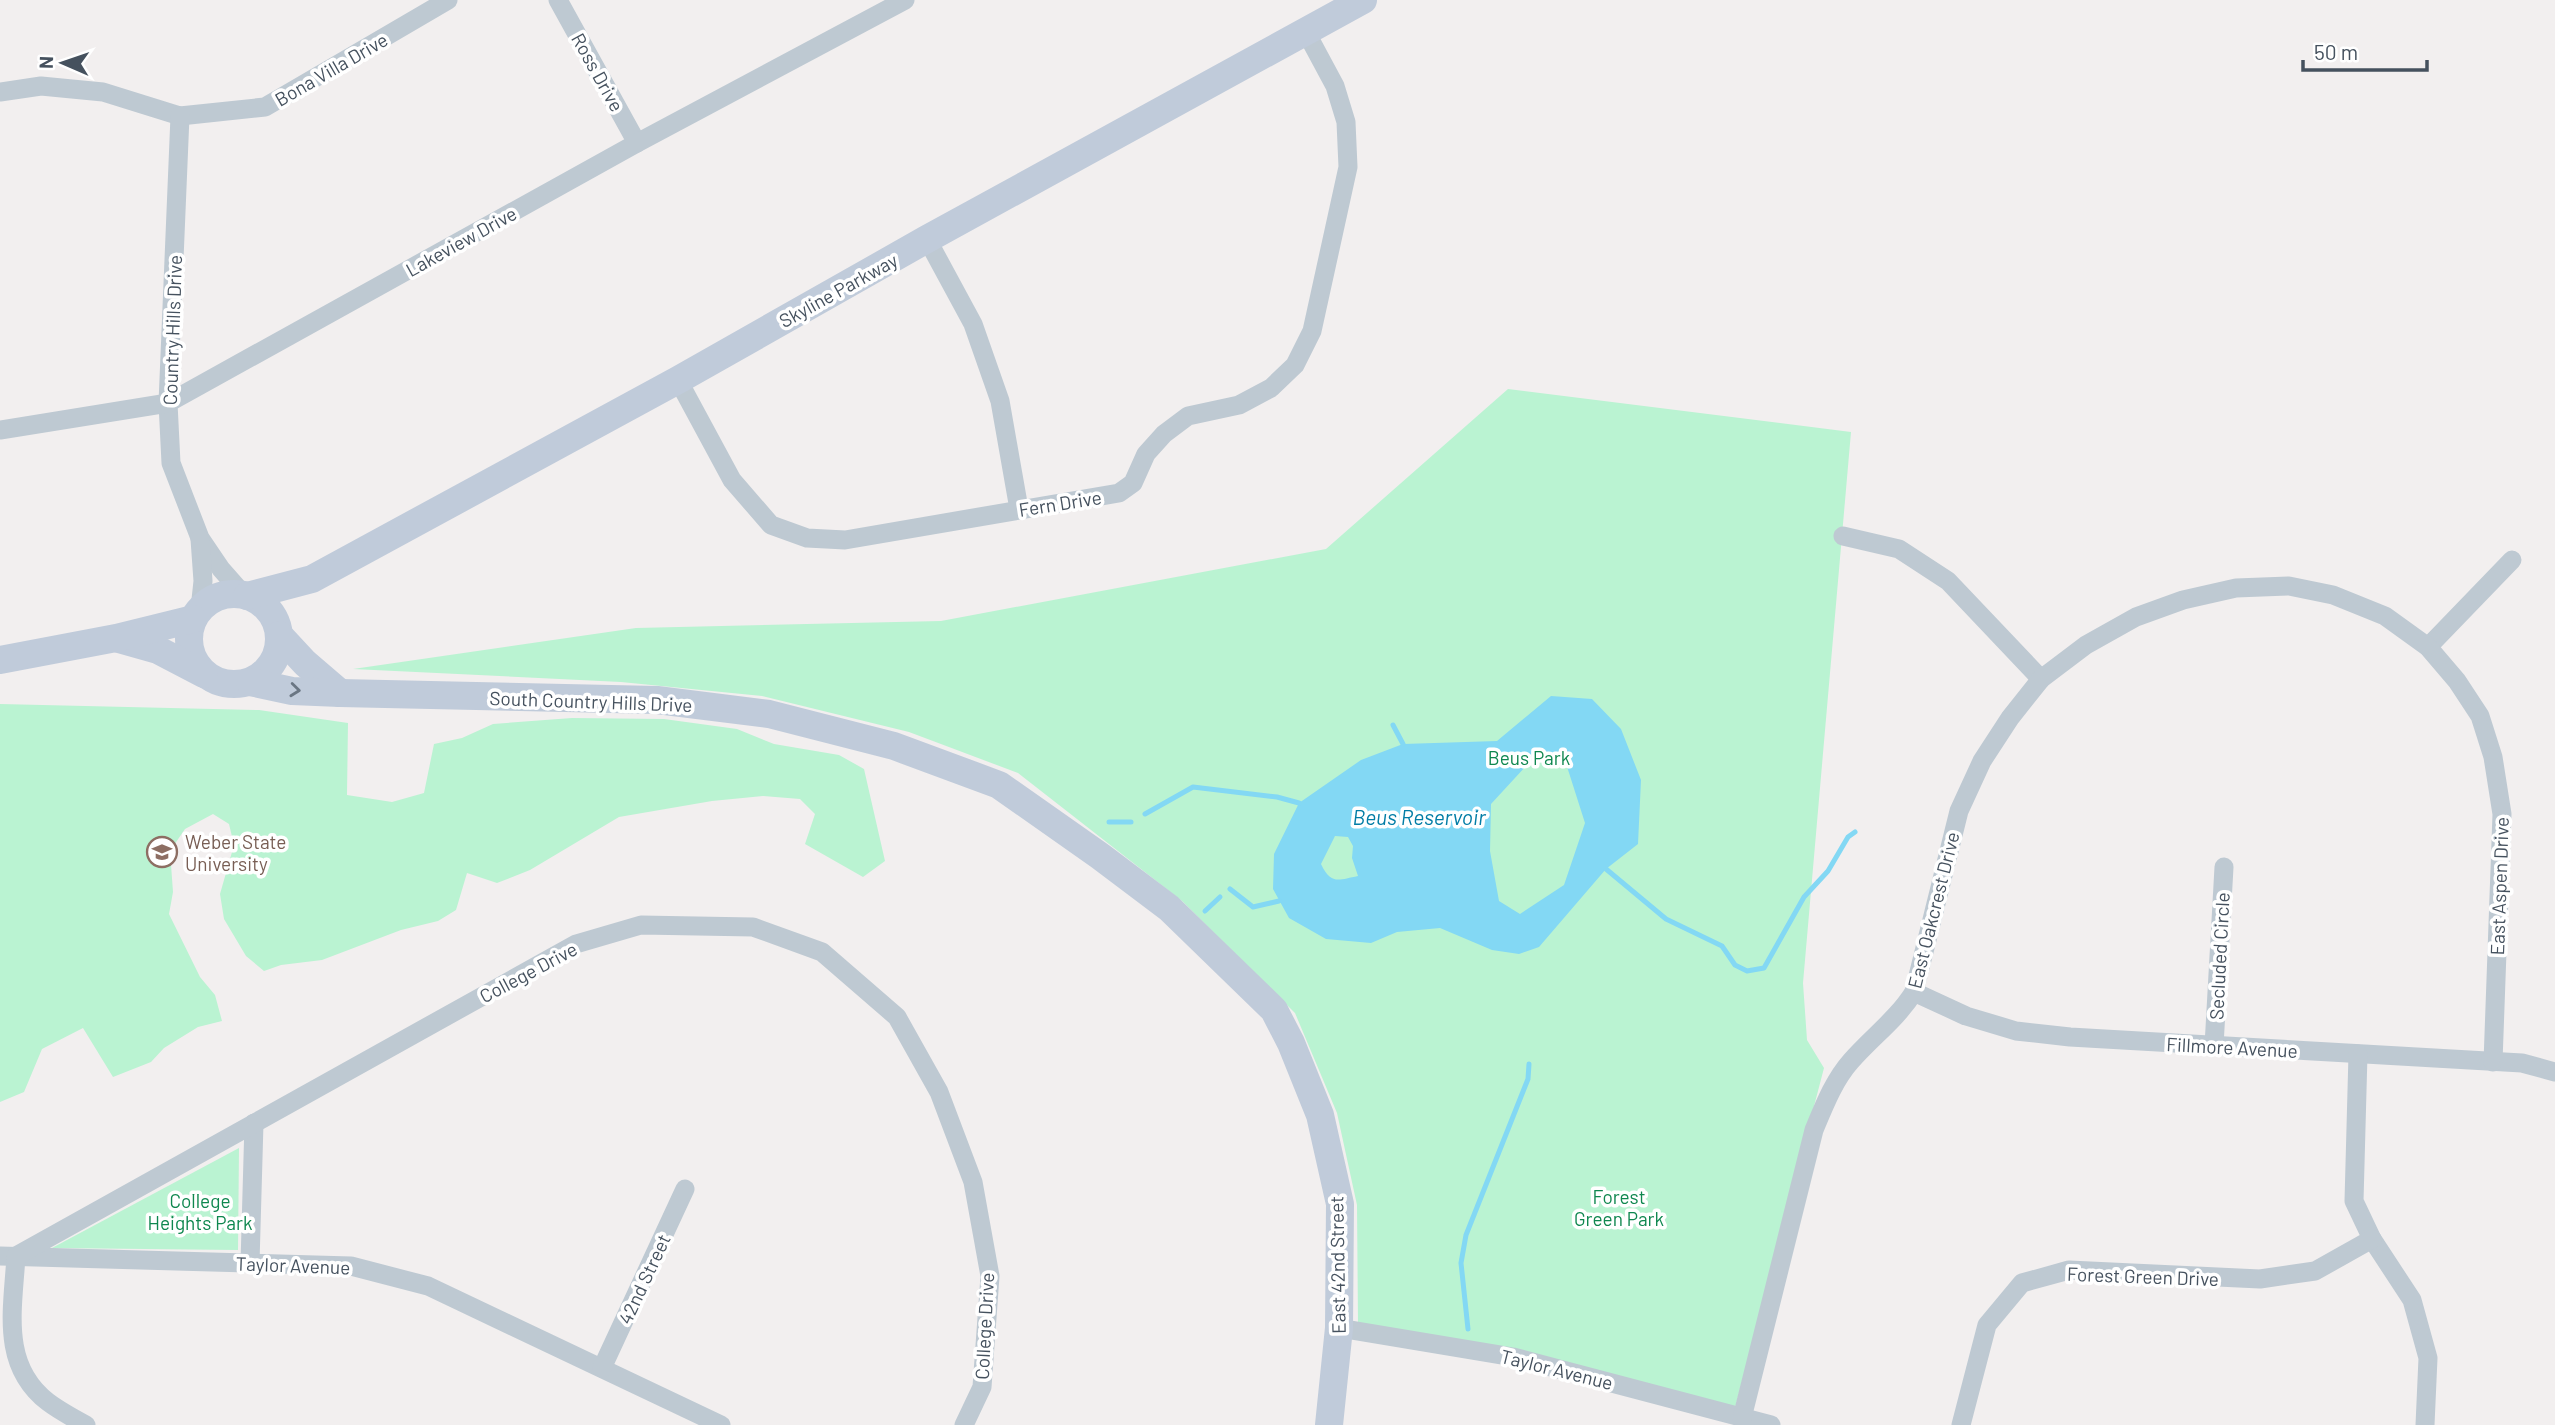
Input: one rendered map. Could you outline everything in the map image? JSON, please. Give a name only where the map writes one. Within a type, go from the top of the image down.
[{"type":"street","name":"Bona Villa Drive","points":[[0,92],[41,86],[103,92],[180,116],[265,107],[448,0]]},
{"type":"street","name":"Ross Drive","points":[[558,0],[637,144]]},
{"type":"street","name":"Lakeview Drive","points":[[0,430],[168,402],[905,0]]},
{"type":"street","name":"Skyline Parkway","points":[[245,595],[312,579],[678,380],[927,239],[1363,0]]},
{"type":"street","name":"Fern Drive","points":[[678,380],[732,480],[771,525],[807,538],[845,540],[1119,493],[1133,482],[1146,454],[1164,433],[1188,416],[1239,405],[1271,388],[1295,365],[1312,331],[1348,167],[1346,122],[1335,86],[1306,32]]},
{"type":"street","name":"Country Hills Drive","points":[[180,116],[168,402],[171,463],[200,538],[221,569],[245,595]]},
{"type":"street","points":[[927,239],[973,324],[1000,401],[1019,509]]},
{"type":"street","points":[[1843,536],[1899,549],[1948,581],[2042,679]]},
{"type":"street","name":"Country Hills Drive","points":[[197,614],[203,581],[200,538]]},
{"type":"street","points":[[2428,647],[2512,560]]},
{"type":"street","name":"Skyline Parkway","points":[[279,634],[312,579]]},
{"type":"street","name":"East Aspen Drive","points":[[2042,679],[2086,645],[2136,617],[2183,600],[2236,588],[2289,586],[2333,596],[2385,616],[2428,647],[2457,681],[2480,716],[2493,757],[2502,814],[2493,1062]]},
{"type":"street","points":[[0,660],[116,638],[197,614],[216,597],[227,594],[245,595],[258,600],[270,610],[279,634],[279,648],[273,663],[262,675],[250,682],[234,685],[219,682],[158,650],[116,638]]},
{"type":"street","points":[[197,614],[189,634],[189,647],[195,662],[205,674]]},
{"type":"street","points":[[279,634],[305,663],[340,693]]},
{"type":"street","name":"East Oakcrest Drive","points":[[1742,1418],[1814,1129],[1831,1091],[1849,1063],[1901,1012],[1914,992],[1959,811],[1989,750],[2010,718],[2042,679]]},
{"type":"street","name":"South Country Hills Drive","points":[[250,682],[292,691],[657,700],[769,714],[894,746],[999,786],[1026,802],[1168,908]]},
{"type":"street","name":"Secluded Circle","points":[[2214,1045],[2224,867]]},
{"type":"street","name":"East 42nd Street","points":[[1168,908],[1274,1010],[1291,1042],[1320,1115],[1340,1204],[1339,1328],[1328,1425]]},
{"type":"street","name":"College Drive","points":[[8,1256],[254,1124],[576,944],[641,925],[753,927],[822,952],[897,1017],[939,1092],[973,1182],[990,1276],[982,1387],[964,1425]]},
{"type":"street","name":"Fillmore Avenue","points":[[1914,992],[1966,1016],[2016,1031],[2070,1037],[2522,1063],[2555,1072]]},
{"type":"street","points":[[2358,1054],[2354,1201],[2372,1239],[2412,1300],[2428,1358],[2425,1425]]},
{"type":"street","points":[[250,1263],[254,1124]]},
{"type":"street","name":"42nd Street","points":[[601,1368],[685,1189]]},
{"type":"street","name":"Forest Green Drive","points":[[1961,1425],[1987,1325],[2022,1283],[2069,1270],[2260,1279],[2315,1271],[2372,1239]]},
{"type":"street","points":[[8,1256],[12,1347],[23,1376],[47,1402],[86,1425]]},
{"type":"street","name":"Taylor Avenue","points":[[8,1256],[351,1266],[428,1286],[721,1425]]},
{"type":"street","name":"Taylor Avenue","points":[[1339,1328],[1513,1357],[1771,1425]]},
{"type":"green space","name":"Beus Park","points":[[1508,389],[1851,432],[1803,983],[1807,1040],[1824,1068],[1735,1408],[1358,1323],[1357,1205],[1337,1113],[1295,1013],[1182,901],[1018,773],[909,732],[762,696],[621,682],[353,669],[636,628],[941,621],[1326,549]]},
{"type":"green space","points":[[0,704],[259,710],[348,723],[347,795],[392,802],[424,793],[434,744],[462,738],[493,724],[572,718],[664,719],[737,729],[774,744],[839,755],[864,769],[885,861],[863,877],[805,844],[815,814],[800,799],[763,796],[712,801],[619,817],[530,870],[497,883],[467,873],[456,910],[438,921],[401,930],[322,960],[281,965],[264,971],[246,956],[224,919],[220,894],[234,845],[229,824],[213,814],[185,829],[170,851],[173,892],[169,914],[200,977],[215,995],[222,1021],[198,1027],[164,1048],[151,1062],[113,1077],[83,1028],[42,1049],[24,1092],[0,1102]]},
{"type":"green space","name":"College Heights Park","points":[[239,1148],[238,1250],[52,1248]]},
{"type":"water","name":"Beus Reservoir","points":[[1551,696],[1592,699],[1621,729],[1641,780],[1638,844],[1606,869],[1539,947],[1519,954],[1492,950],[1440,928],[1397,932],[1371,943],[1326,939],[1289,918],[1273,889],[1274,854],[1299,803],[1361,760],[1403,744],[1497,741]],"holes":[[[1538,753],[1563,754],[1585,823],[1564,885],[1520,914],[1499,901],[1490,851],[1491,804]],[[1335,836],[1348,837],[1353,846],[1352,858],[1358,876],[1336,879],[1325,871],[1321,864]]]},
{"type":"waterway","points":[[1393,725],[1403,744]]},
{"type":"waterway","points":[[1145,814],[1193,787],[1277,797],[1299,803]]},
{"type":"waterway","points":[[1109,822],[1131,822]]},
{"type":"waterway","points":[[1606,869],[1666,919],[1722,946],[1735,965],[1747,971],[1764,968],[1804,897],[1828,871],[1848,837],[1855,832]]},
{"type":"waterway","points":[[1230,889],[1253,907],[1279,901]]},
{"type":"waterway","points":[[1205,911],[1220,897]]},
{"type":"waterway","points":[[1468,1329],[1461,1263],[1466,1235],[1528,1079],[1529,1064]]},
{"type":"place","name":"Weber State University","points":[[162,852]]},
{"type":"park label","name":"Forest Green Park","points":[[1619,1207]]}]
